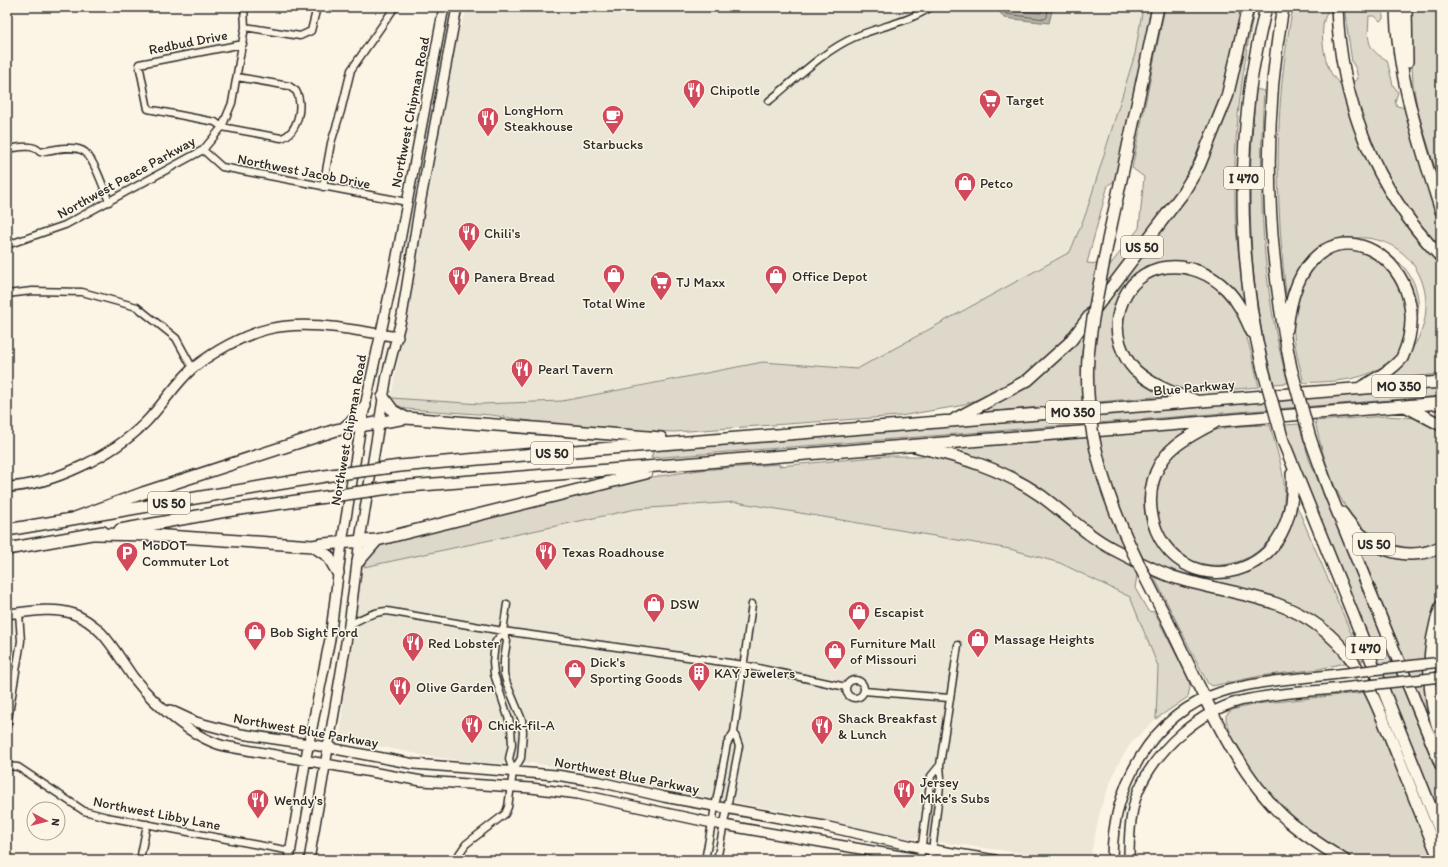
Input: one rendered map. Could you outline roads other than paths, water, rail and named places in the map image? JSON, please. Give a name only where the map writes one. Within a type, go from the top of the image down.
[{"type":"highway","points":[[1158,7],[1108,240],[1092,325],[1088,358],[1091,421],[1098,459],[1110,500],[1126,540],[1212,712],[1241,764],[1263,793],[1290,823],[1344,860]]},
{"type":"highway","name":"US 50","points":[[7,530],[331,475],[400,466],[949,422],[1028,380],[1069,343],[1183,193],[1199,166],[1227,97],[1248,7]]},
{"type":"highway","name":"I 470","points":[[1266,7],[1249,95],[1244,161],[1246,242],[1252,310],[1263,369],[1291,464],[1441,833]]},
{"type":"highway","name":"I 470","points":[[1283,7],[1272,83],[1268,175],[1272,251],[1286,345],[1310,438],[1329,491],[1441,765]]},
{"type":"highway","points":[[1336,7],[1344,75],[1362,137],[1389,191],[1409,220],[1441,257]]},
{"type":"highway","points":[[1396,7],[1403,73],[1408,97],[1441,211]]},
{"type":"highway","points":[[1406,7],[1408,97]]},
{"type":"highway","points":[[1286,345],[1291,300],[1296,286],[1308,269],[1319,259],[1347,245],[1362,243],[1375,244],[1395,254]]},
{"type":"highway","points":[[1198,402],[1165,390],[1148,380],[1134,369],[1123,353],[1117,335],[1117,318],[1128,290],[1137,280],[1162,267],[1178,266],[1194,269],[1211,277],[1227,290],[1238,303],[1259,349]]},
{"type":"highway","points":[[1358,390],[1382,375],[1401,359],[1413,342],[1422,323]]},
{"type":"highway","name":"Blue Parkway","points":[[949,422],[1358,390],[1441,382]]},
{"type":"highway","points":[[383,397],[393,411],[406,418]]},
{"type":"highway","name":"MO 350","points":[[1404,406],[1441,403]]},
{"type":"highway","points":[[344,429],[356,418],[365,406]]},
{"type":"highway","points":[[1404,406],[1441,425]]},
{"type":"highway","name":"US 50","points":[[7,549],[226,511],[397,487],[1404,406]]},
{"type":"highway","points":[[75,518],[144,493],[344,429],[406,418],[703,441]]},
{"type":"highway","points":[[1216,421],[1189,437],[1170,451],[1157,469],[1151,486],[1150,509],[1154,526],[1163,544],[1174,556],[1191,567],[1208,572],[1227,572],[1246,567],[1260,559],[1273,547],[1282,533],[1289,514],[1292,496],[1291,464]]},
{"type":"highway","points":[[908,445],[953,455],[981,464],[1001,473],[1040,495],[1112,549],[1146,566],[1174,577],[1277,604],[1320,626],[1349,654],[1372,692],[1440,860]]},
{"type":"highway","points":[[96,534],[152,535],[313,546],[360,540],[377,540],[614,482],[668,466]]},
{"type":"highway","name":"US 50","points":[[1329,491],[1348,521],[1359,533],[1374,544],[1403,554],[1431,551],[1441,547]]},
{"type":"highway","points":[[358,562],[377,540]]},
{"type":"highway","points":[[313,546],[328,556],[338,573]]},
{"type":"highway","points":[[1441,606],[1434,629],[1430,673],[1433,711],[1441,737]]},
{"type":"street","name":"Northwest Peace Parkway","points":[[7,245],[65,225],[203,150],[222,127],[232,103],[243,44],[245,27],[244,7]]},
{"type":"street","points":[[245,27],[300,36],[311,31],[317,7]]},
{"type":"street","points":[[322,187],[331,143],[341,112],[351,70],[395,7]]},
{"type":"street","name":"Northwest Chipman Road","points":[[290,855],[309,744],[330,638],[342,543],[361,425],[381,334],[444,7]]},
{"type":"street","name":"Northwest Chipman Road","points":[[309,860],[349,625],[360,540],[380,422],[386,375],[398,337],[416,228],[457,7]]},
{"type":"street","points":[[769,101],[835,47],[855,37],[909,19],[931,7]]},
{"type":"street","name":"Redbud Drive","points":[[222,127],[215,122],[148,109],[139,64],[243,44]]},
{"type":"street","points":[[222,127],[281,138],[290,134],[296,126],[300,103],[298,94],[293,88],[237,77]]},
{"type":"street","points":[[7,149],[29,147],[37,149],[40,152],[58,148],[78,149],[85,152],[92,162],[109,202]]},
{"type":"street","name":"Northwest Jacob Drive","points":[[203,150],[222,167],[407,202]]},
{"type":"street","points":[[407,202],[413,210],[416,228]]},
{"type":"street","points":[[7,294],[32,291],[82,292],[137,307],[176,338],[193,369]]},
{"type":"street","points":[[7,487],[36,482],[58,475],[87,463],[123,442],[145,423],[193,369],[225,347],[267,329],[292,325],[318,326],[398,337]]},
{"type":"street","points":[[507,604],[503,631],[495,643],[494,674],[511,726],[512,745],[509,759],[513,772]]},
{"type":"street","points":[[705,860],[714,806],[728,744],[734,732],[752,604]]},
{"type":"street","name":"Northwest Blue Parkway","points":[[7,614],[41,611],[70,613],[94,626],[109,640],[134,678],[160,705],[195,735],[208,742],[306,762],[422,781],[510,787],[578,794],[712,823],[924,860]]},
{"type":"street","points":[[349,625],[377,612],[387,611],[503,631],[744,665],[846,687]]},
{"type":"street","points":[[7,726],[21,641],[19,613]]},
{"type":"street","points":[[455,860],[466,844],[505,814],[513,772],[521,758],[523,732],[522,720],[504,674],[504,660],[507,641],[503,631]]},
{"type":"street","points":[[931,860],[942,778],[940,765],[958,645]]},
{"type":"street","points":[[1112,860],[1112,843],[1116,814],[1129,776],[1141,752],[1164,727],[1206,698],[1223,691],[1259,684],[1441,662]]},
{"type":"street","points":[[1129,860],[1129,842],[1135,802],[1142,783],[1170,744],[1186,730],[1212,712],[1239,702],[1260,697],[1441,676]]},
{"type":"street","points":[[851,680],[857,680],[864,685],[864,691],[858,698],[852,698],[847,693],[846,687],[851,680]]},
{"type":"street","points":[[864,691],[949,698]]},
{"type":"street","name":"Northwest Blue Parkway","points":[[160,705],[196,722],[217,728],[328,747],[414,764],[556,775],[600,782],[714,806],[824,826],[922,848],[995,860]]},
{"type":"street","points":[[717,860],[738,746],[734,732]]},
{"type":"street","points":[[920,860],[931,776],[940,765]]},
{"type":"street","name":"Northwest Libby Lane","points":[[7,766],[18,767],[84,811],[290,855]]},
{"type":"street","points":[[140,860],[147,824]]},
{"type":"water","points":[[996,7],[1053,7],[1049,23],[1004,18]]},
{"type":"place","name":"Chipotle","points":[[694,110]]},
{"type":"place","name":"Target","points":[[990,120]]},
{"type":"place","name":"Starbucks","points":[[613,136]]},
{"type":"place","name":"LongHorn Steakhouse","points":[[488,138]]},
{"type":"place","name":"Petco","points":[[965,202]]},
{"type":"place","name":"Chili's","points":[[469,252]]},
{"type":"place","name":"Total Wine","points":[[614,294]]},
{"type":"place","name":"Panera Bread","points":[[459,296]]},
{"type":"place","name":"Office Depot","points":[[776,296]]},
{"type":"place","name":"TJ Maxx","points":[[661,302]]},
{"type":"place","name":"Pearl Tavern","points":[[522,388]]},
{"type":"place","name":"MoDOT Commuter Lot","points":[[127,572]]},
{"type":"place","name":"Texas Roadhouse","points":[[546,572]]},
{"type":"place","name":"DSW","points":[[654,624]]},
{"type":"place","name":"Escapist","points":[[859,632]]},
{"type":"place","name":"Bob Sight Ford","points":[[255,652]]},
{"type":"place","name":"Massage Heights","points":[[978,658]]},
{"type":"place","name":"Red Lobster","points":[[413,662]]},
{"type":"place","name":"Furniture Mall of Missouri","points":[[835,670]]},
{"type":"place","name":"Dick's Sporting Goods","points":[[575,690]]},
{"type":"place","name":"KAY Jewelers","points":[[699,692]]},
{"type":"place","name":"Olive Garden","points":[[400,706]]},
{"type":"place","name":"Chick-fil-A","points":[[472,744]]},
{"type":"place","name":"Shack Breakfast & Lunch","points":[[822,746]]},
{"type":"place","name":"Jersey Mike's Subs","points":[[904,810]]},
{"type":"place","name":"Wendy's","points":[[258,820]]}]
